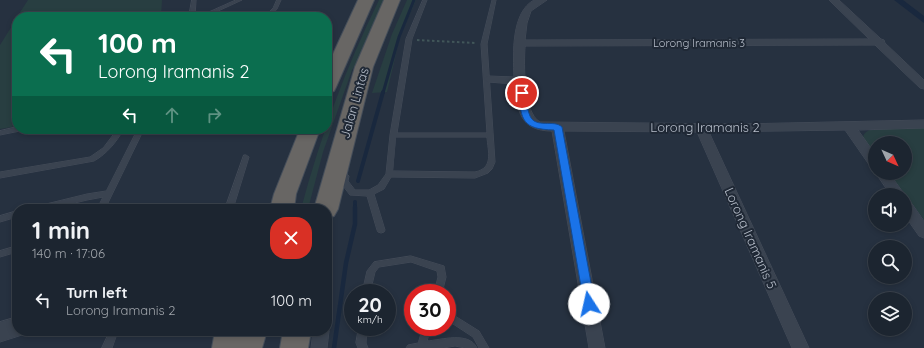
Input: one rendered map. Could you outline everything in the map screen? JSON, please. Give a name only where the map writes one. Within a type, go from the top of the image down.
[{"type":"highway","name":"Jalan Lintas","points":[[332,76],[366,0]]},
{"type":"highway","name":"Jalan Lintas","points":[[328,204],[351,129],[364,67],[392,0]]},
{"type":"highway","points":[[313,204],[339,113],[354,76],[364,67]]},
{"type":"highway","points":[[280,204],[308,134]]},
{"type":"highway","points":[[226,348],[228,336]]},
{"type":"highway","points":[[248,348],[252,336]]},
{"type":"highway","points":[[294,348],[296,336]]},
{"type":"street","name":"Lorong Iramanis 2","points":[[542,0],[529,7],[525,13],[519,43],[520,81],[525,116],[532,124],[543,127],[701,128],[849,127],[924,124]]},
{"type":"street","points":[[834,0],[880,42],[924,86]]},
{"type":"street","name":"Lorong Iramanis 3","points":[[519,43],[880,42]]},
{"type":"street","points":[[488,79],[520,81]]},
{"type":"street","points":[[557,127],[597,348]]},
{"type":"street","points":[[849,127],[868,153]]},
{"type":"street","name":"Lorong Iramanis 5","points":[[701,128],[801,348]]},
{"type":"street","points":[[912,215],[924,232]]},
{"type":"street","points":[[0,332],[12,328]]},
{"type":"street","points":[[319,348],[320,336]]},
{"type":"lane","points":[[193,12],[194,0]]},
{"type":"lane","points":[[212,12],[240,0]]},
{"type":"lane","points":[[272,12],[279,0]]},
{"type":"lane","points":[[347,169],[344,182],[353,193],[370,193],[381,186],[389,174],[393,135],[409,39],[425,0]]},
{"type":"lane","points":[[389,174],[475,175],[483,173],[489,169],[492,162],[488,79],[484,44],[494,0]]},
{"type":"lane","points":[[0,133],[12,131]]},
{"type":"lane","points":[[0,175],[92,159],[102,155],[109,148],[118,134]]},
{"type":"lane","points":[[103,204],[138,134]]},
{"type":"lane","points":[[393,135],[490,135]]},
{"type":"lane","points":[[231,204],[246,157]]},
{"type":"lane","points":[[370,193],[381,230]]},
{"type":"lane","points":[[58,204],[87,197],[108,194]]},
{"type":"lane","points":[[0,219],[12,215]]},
{"type":"lane","points":[[0,254],[12,250]]},
{"type":"lane","points":[[368,284],[371,271],[377,264],[410,259],[441,269],[442,277],[440,284]]},
{"type":"lane","points":[[456,321],[476,334],[484,348]]},
{"type":"lane","points":[[107,348],[112,336]]},
{"type":"lane","points":[[362,336],[361,343],[363,348]]},
{"type":"lane","points":[[421,346],[424,336]]},
{"type":"lane","points":[[411,348],[455,342],[466,343],[472,348]]},
{"type":"path","points":[[409,39],[484,44]]},
{"type":"green space","points":[[28,0],[162,0],[161,12],[20,12]]},
{"type":"green space","points":[[379,0],[388,0],[366,48],[352,70],[332,127],[332,111],[367,25]]},
{"type":"green space","points":[[407,0],[416,0],[400,37],[387,92],[372,93],[392,34]]},
{"type":"green space","points":[[12,26],[12,127],[0,129],[0,45]]},
{"type":"green space","points":[[924,127],[924,220],[912,204],[912,188],[900,188],[894,180],[912,180],[912,136],[868,136],[868,146],[863,137],[866,132],[871,129]]},
{"type":"green space","points":[[323,134],[329,134],[309,204],[302,204],[308,182]]},
{"type":"water","points":[[894,0],[903,0],[924,16],[924,23]]},
{"type":"waterway","points":[[383,93],[399,37],[414,0]]},
{"type":"waterway","points":[[358,181],[383,92]]},
{"type":"waterway","points":[[334,348],[346,263],[355,224],[355,202]]},
{"type":"route","points":[[522,93],[525,116],[532,124],[543,127],[557,127],[589,304]]}]
